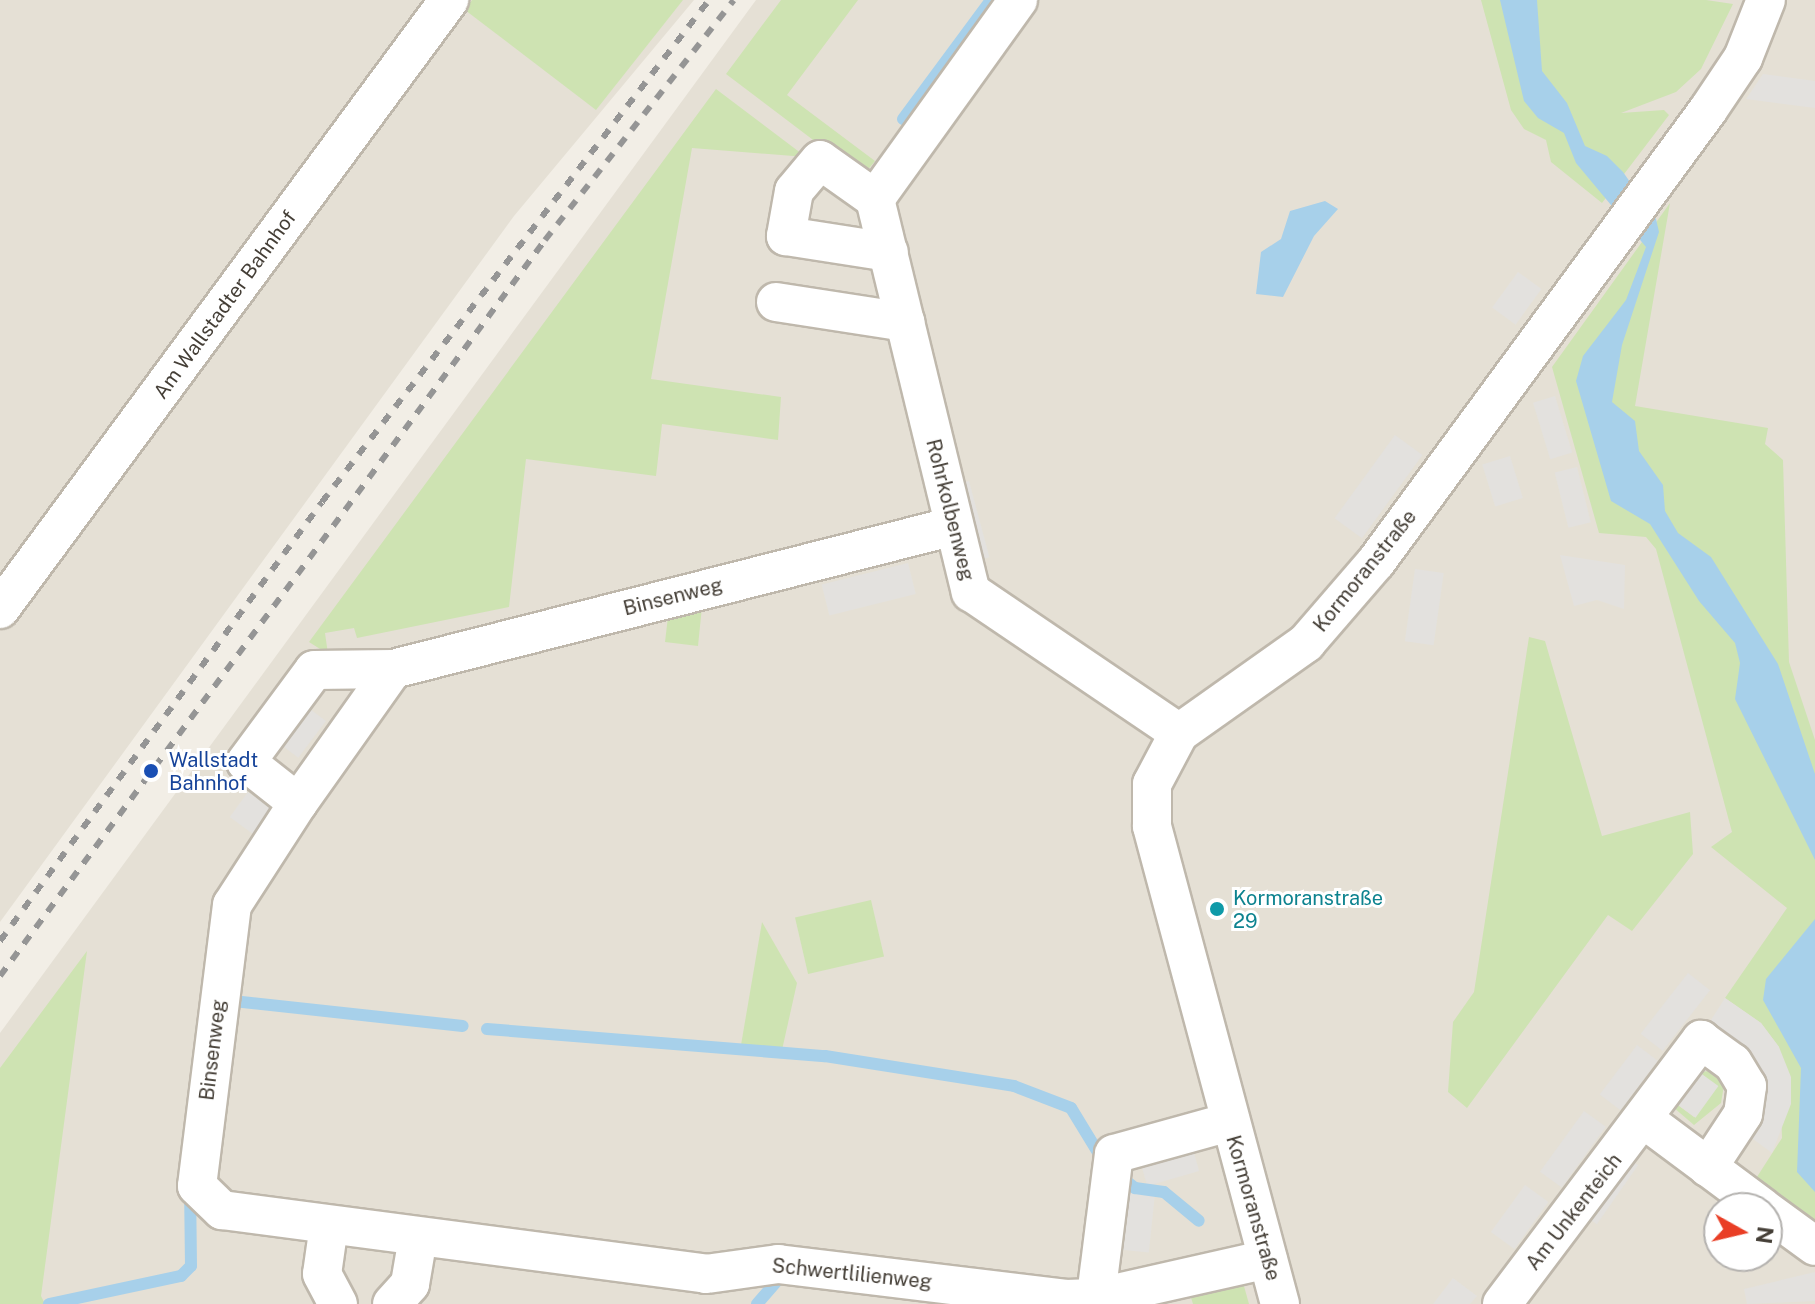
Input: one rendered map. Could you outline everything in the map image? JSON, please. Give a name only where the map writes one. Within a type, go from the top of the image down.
[{"type":"street","name":"Am Wallstadter Bahnhof","points":[[0,609],[449,0]]},
{"type":"street","points":[[889,252],[786,236],[794,191],[820,160],[875,199],[1018,0]]},
{"type":"street","name":"Kormoranstraße","points":[[1280,1304],[1152,826],[1152,784],[1179,733],[1259,680],[1324,626],[1620,229],[1743,58],[1766,0]]},
{"type":"street","name":"Rohrkolbenweg","points":[[875,199],[971,592],[1179,733]]},
{"type":"street","points":[[776,302],[905,322]]},
{"type":"street","name":"Binsenweg","points":[[298,803],[246,762],[314,670],[393,669],[954,526]]},
{"type":"street","name":"Binsenweg","points":[[222,1210],[197,1186],[232,905],[298,803],[393,669]]},
{"type":"street","name":"Am Unkenteich","points":[[1502,1304],[1645,1120],[1701,1040],[1733,1063],[1747,1086],[1743,1114],[1708,1167]]},
{"type":"street","points":[[1645,1120],[1742,1192]]},
{"type":"street","points":[[1095,1301],[1114,1154],[1229,1122]]},
{"type":"street","name":"Schwertlilienweg","points":[[222,1210],[706,1274],[778,1264],[1095,1301],[1268,1259]]},
{"type":"street","points":[[1783,1222],[1815,1246]]},
{"type":"street","points":[[329,1225],[322,1274],[338,1304]]},
{"type":"street","points":[[392,1304],[410,1284],[418,1237]]},
{"type":"shaded area","points":[[0,0],[694,0],[514,216],[0,922]]},
{"type":"shaded area","points":[[756,0],[1815,0],[1815,1304],[0,1304],[0,1033]]},
{"type":"shaded area","points":[[1763,74],[1815,81],[1815,108],[1746,99]]},
{"type":"shaded area","points":[[1518,272],[1541,289],[1516,325],[1492,308]]},
{"type":"shaded area","points":[[1555,396],[1572,452],[1550,459],[1533,403]]},
{"type":"shaded area","points":[[1395,435],[1423,455],[1362,538],[1334,518]]},
{"type":"shaded area","points":[[1510,456],[1523,498],[1495,507],[1482,464]]},
{"type":"shaded area","points":[[1577,467],[1591,522],[1568,528],[1555,473]]},
{"type":"shaded area","points":[[969,481],[989,557],[978,560],[957,484]]},
{"type":"shaded area","points":[[1560,555],[1625,565],[1624,609],[1597,600],[1574,606]]},
{"type":"shaded area","points":[[908,563],[916,594],[829,616],[822,585]]},
{"type":"shaded area","points":[[1415,569],[1444,573],[1434,645],[1405,641]]},
{"type":"shaded area","points":[[306,706],[326,721],[298,758],[278,743]]},
{"type":"shaded area","points":[[248,792],[274,811],[256,836],[230,817]]},
{"type":"shaded area","points":[[1688,973],[1710,990],[1663,1051],[1641,1034]]},
{"type":"shaded area","points":[[1725,998],[1761,1023],[1779,1047],[1791,1077],[1791,1104],[1772,1153],[1749,1136],[1763,1082],[1757,1062],[1711,1020]]},
{"type":"shaded area","points":[[1637,1045],[1658,1061],[1620,1110],[1600,1095]]},
{"type":"shaded area","points":[[1699,1072],[1718,1086],[1695,1118],[1676,1104]]},
{"type":"shaded area","points":[[1584,1111],[1606,1127],[1562,1188],[1540,1172]]},
{"type":"shaded area","points":[[1192,1146],[1199,1171],[1147,1186],[1140,1161]]},
{"type":"shaded area","points":[[1625,1156],[1638,1165],[1597,1224],[1584,1215]]},
{"type":"shaded area","points":[[1525,1185],[1548,1202],[1514,1249],[1491,1232]]},
{"type":"shaded area","points":[[1127,1192],[1155,1195],[1149,1253],[1121,1250]]},
{"type":"shaded area","points":[[1815,1272],[1815,1301],[1747,1304],[1744,1289]]},
{"type":"shaded area","points":[[1453,1278],[1477,1296],[1470,1304],[1433,1304]]},
{"type":"green space","points":[[472,0],[683,0],[596,110],[465,10]]},
{"type":"green space","points":[[781,0],[858,0],[787,95],[875,161],[862,177],[726,74]]},
{"type":"green space","points":[[1481,0],[1706,0],[1733,4],[1701,69],[1676,92],[1621,113],[1664,110],[1669,115],[1602,203],[1551,162],[1546,140],[1524,129],[1511,110]]},
{"type":"green space","points":[[716,89],[806,157],[692,148],[651,379],[781,397],[778,440],[662,424],[656,476],[526,459],[509,607],[357,638],[354,628],[325,633],[328,654],[309,642]]},
{"type":"green space","points":[[1670,203],[1635,406],[1768,428],[1765,444],[1783,460],[1789,662],[1815,740],[1815,1226],[1783,1201],[1783,1192],[1771,1192],[1755,1180],[1782,1138],[1779,1047],[1761,1023],[1725,998],[1787,908],[1711,847],[1732,832],[1656,549],[1646,537],[1599,533],[1552,367]]},
{"type":"green space","points":[[703,597],[698,646],[665,642],[669,608]]},
{"type":"green space","points":[[1529,637],[1545,641],[1602,836],[1690,812],[1693,854],[1632,931],[1608,915],[1467,1108],[1448,1092],[1453,1022],[1474,992]]},
{"type":"green space","points":[[871,900],[884,957],[808,974],[795,918]]},
{"type":"green space","points":[[762,922],[797,983],[782,1050],[741,1045]]},
{"type":"green space","points":[[87,951],[41,1296],[45,1304],[0,1304],[0,1068]]},
{"type":"green space","points":[[1710,1071],[1724,1085],[1721,1103],[1694,1125],[1673,1107],[1675,1103],[1694,1117],[1717,1087],[1699,1072]]},
{"type":"green space","points":[[1240,1272],[1249,1304],[1193,1304],[1188,1288]]},
{"type":"water","points":[[1500,0],[1537,0],[1542,71],[1567,103],[1585,146],[1607,156],[1623,172],[1656,219],[1659,232],[1622,345],[1612,402],[1635,421],[1639,451],[1663,485],[1665,511],[1678,533],[1711,557],[1778,664],[1815,774],[1815,860],[1735,699],[1740,663],[1735,643],[1699,601],[1650,524],[1611,501],[1576,381],[1583,356],[1626,300],[1646,247],[1576,163],[1564,133],[1538,118],[1524,101]]},
{"type":"water","points":[[1325,201],[1338,209],[1314,236],[1283,297],[1256,294],[1261,252],[1281,239],[1290,211]]},
{"type":"water","points":[[1815,919],[1815,1192],[1797,1172],[1801,1068],[1763,1000],[1766,979]]},
{"type":"waterway","points":[[903,119],[991,0]]},
{"type":"waterway","points":[[224,1000],[463,1026]]},
{"type":"waterway","points":[[487,1029],[825,1056],[1014,1086],[1071,1108],[1104,1162]]},
{"type":"waterway","points":[[1117,1174],[1135,1188],[1164,1192],[1199,1221]]},
{"type":"waterway","points":[[49,1304],[181,1276],[191,1266],[190,1189]]},
{"type":"waterway","points":[[757,1304],[776,1282]]},
{"type":"railway","points":[[0,941],[322,502],[709,0]]},
{"type":"railway","points":[[0,976],[545,240],[734,0]]},
{"type":"place","name":"Wallstadt Bahnhof","points":[[151,771]]},
{"type":"place","name":"Kormoranstraße 29","points":[[1217,909]]}]
